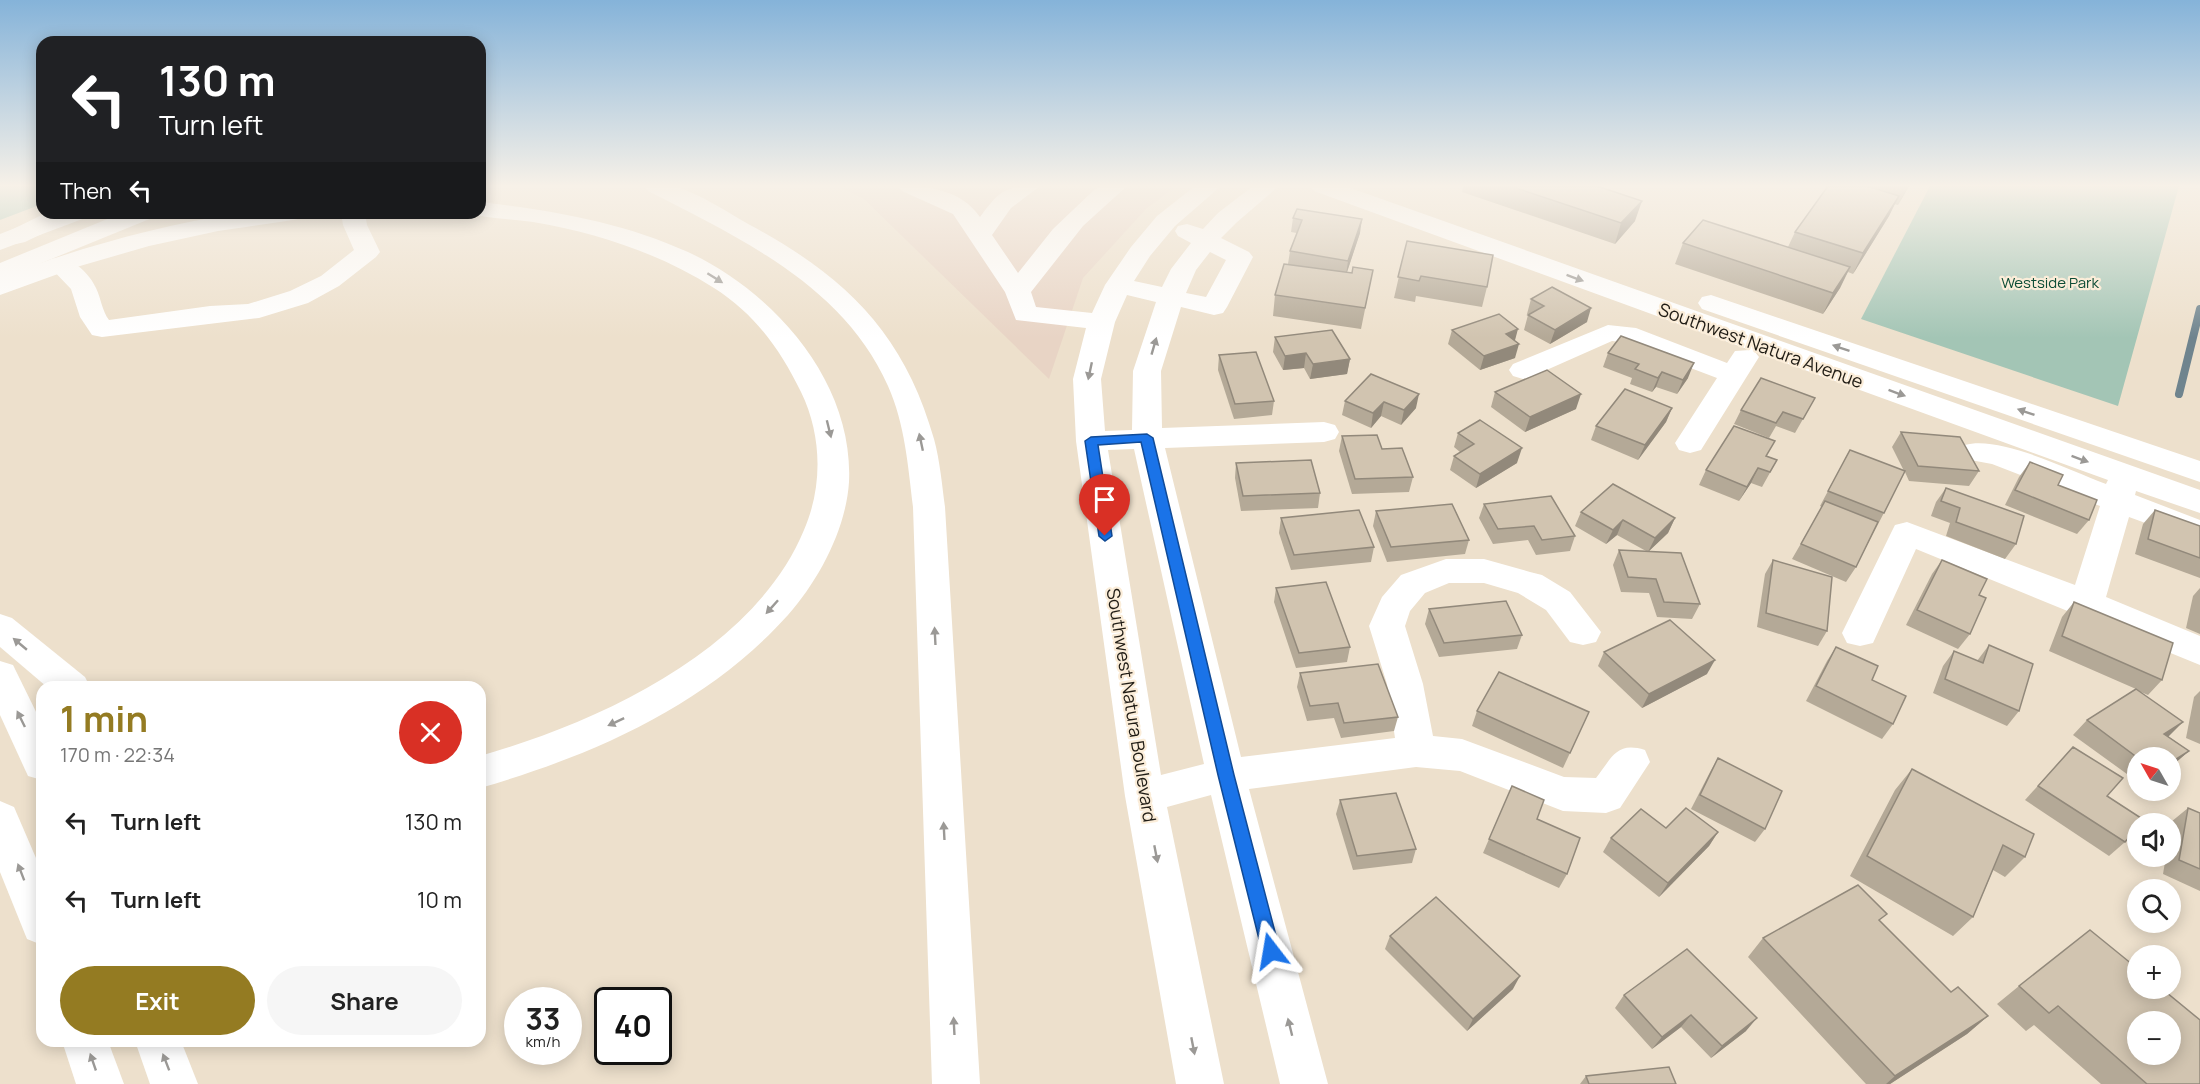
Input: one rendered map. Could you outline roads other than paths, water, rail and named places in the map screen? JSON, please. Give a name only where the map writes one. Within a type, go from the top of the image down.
[{"type":"main road","points":[[0,272],[86,237]]},
{"type":"main road","points":[[0,287],[60,264],[156,237]]},
{"type":"main road","points":[[60,264],[83,287],[93,317],[102,329],[210,314],[250,312],[299,297],[320,286],[368,252],[361,237]]},
{"type":"main road","points":[[486,770],[562,746],[634,713],[674,690],[731,648],[774,606],[807,560],[828,514],[833,489],[834,462],[831,436],[825,414],[805,369],[792,348],[761,312],[723,282],[660,249],[626,237]]},
{"type":"main road","points":[[755,237],[771,245],[827,286],[866,326],[893,366],[913,412],[924,459],[927,488],[956,1084]]},
{"type":"main road","points":[[982,237],[1018,292],[1025,314],[1101,322]]},
{"type":"main road","points":[[1018,292],[1037,265],[1062,237]]},
{"type":"main road","name":"Southwest Natura Boulevard","points":[[1153,237],[1118,285],[1101,322],[1087,379],[1091,441],[1145,796],[1200,1084]]},
{"type":"main road","points":[[1199,237],[1206,240]]},
{"type":"main road","points":[[1209,237],[1184,269],[1171,297],[1147,371],[1147,438],[1226,775],[1304,1084]]},
{"type":"main road","name":"Southwest Natura Avenue","points":[[1493,237],[1760,332],[2125,475],[2200,502]]},
{"type":"main road","points":[[1118,285],[1171,297]]},
{"type":"main road","points":[[1690,443],[1760,332]]},
{"type":"main road","points":[[1523,370],[1608,333],[1626,333],[1734,375]]},
{"type":"main road","points":[[1091,441],[1324,432]]},
{"type":"main road","points":[[1976,452],[2125,475],[2200,532]]},
{"type":"main road","name":"Southwest Natura Avenue","points":[[2125,475],[2200,472]]},
{"type":"main road","points":[[2087,603],[2125,475]]},
{"type":"main road","points":[[1860,633],[1907,533],[2087,603],[2200,651]]},
{"type":"main road","points":[[1416,751],[1405,684],[1387,626],[1394,606],[1413,584],[1446,570],[1485,571],[1530,584],[1558,601],[1583,632]]},
{"type":"main road","points":[[0,627],[65,681]]},
{"type":"main road","points":[[0,675],[36,751]]},
{"type":"main road","points":[[1145,796],[1226,775],[1416,751],[1462,755],[1563,794],[1606,796],[1631,762]]},
{"type":"main road","points":[[0,819],[36,910]]},
{"type":"main road","points":[[87,1047],[100,1084]]},
{"type":"main road","points":[[160,1047],[174,1084]]},
{"type":"waterway","points":[[2179,394],[2200,309]]},
{"type":"park label","name":"Westside Park","points":[[2050,282]]}]
